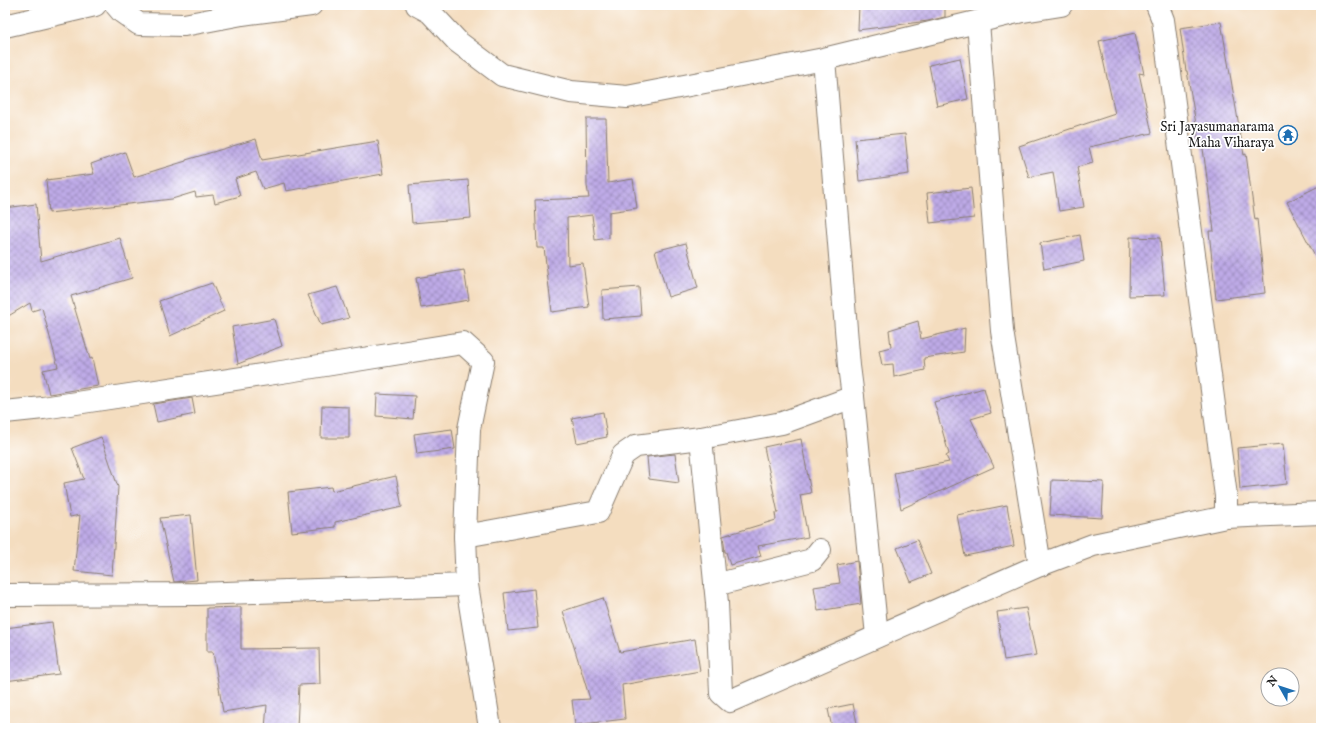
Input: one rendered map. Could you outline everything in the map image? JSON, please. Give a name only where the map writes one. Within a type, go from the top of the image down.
[{"type":"street","points":[[5,26],[95,5]]},
{"type":"street","points":[[116,5],[122,12],[139,24],[184,25],[242,14],[311,5]]},
{"type":"street","points":[[417,5],[430,12],[458,42],[502,75],[571,92],[627,97],[824,59],[978,22],[1016,9],[1061,5]]},
{"type":"street","points":[[1157,5],[1163,20],[1225,488],[1226,517]]},
{"type":"street","points":[[978,22],[1002,331],[1040,565]]},
{"type":"street","points":[[824,59],[848,358],[877,636]]},
{"type":"street","points":[[5,412],[43,408],[265,375],[463,343],[483,361],[468,429],[465,536],[467,584],[490,728]]},
{"type":"street","points":[[465,536],[598,512],[604,502],[623,455],[636,446],[701,438],[782,423],[853,397]]},
{"type":"street","points":[[701,438],[715,585],[721,693],[730,701],[1040,565],[1093,546],[1226,517],[1321,512]]},
{"type":"street","points":[[715,585],[812,560],[820,550]]},
{"type":"street","points":[[5,595],[197,594],[467,584]]},
{"type":"building","points":[[859,5],[945,5],[945,17],[928,21],[858,30]]},
{"type":"building","points":[[1221,22],[1244,155],[1246,154],[1255,220],[1257,219],[1265,293],[1216,299],[1209,231],[1214,231],[1202,141],[1199,142],[1180,28]]},
{"type":"building","points":[[1135,33],[1144,74],[1139,73],[1152,133],[1089,147],[1093,163],[1077,167],[1084,207],[1059,211],[1053,172],[1029,177],[1019,146],[1115,114],[1099,41]]},
{"type":"building","points":[[960,58],[968,99],[937,106],[929,65]]},
{"type":"building","points":[[586,119],[606,119],[608,183],[633,179],[637,208],[609,212],[609,238],[595,240],[592,215],[567,218],[568,265],[583,263],[589,307],[552,312],[544,248],[537,248],[535,200],[589,198],[587,186]]},
{"type":"building","points":[[905,134],[909,174],[859,181],[855,139]]},
{"type":"building","points":[[256,139],[262,160],[378,141],[383,174],[286,191],[284,183],[263,189],[256,172],[235,179],[240,196],[215,203],[213,195],[196,197],[195,192],[172,199],[49,213],[46,180],[94,174],[91,164],[125,152],[134,177]]},
{"type":"building","points":[[468,180],[471,218],[412,223],[409,185]]},
{"type":"building","points":[[1321,185],[1321,267],[1287,202]]},
{"type":"building","points":[[971,188],[974,218],[930,223],[927,193]]},
{"type":"building","points":[[36,204],[41,261],[120,238],[132,278],[71,296],[90,359],[92,358],[98,386],[49,394],[43,370],[58,367],[42,308],[32,311],[30,303],[5,318],[5,208]]},
{"type":"building","points":[[1080,235],[1084,261],[1044,269],[1040,243]]},
{"type":"building","points":[[1130,237],[1160,238],[1165,295],[1129,296]]},
{"type":"building","points":[[686,243],[698,288],[668,297],[655,251]]},
{"type":"building","points":[[464,270],[469,300],[421,308],[416,278]]},
{"type":"building","points":[[212,283],[224,311],[170,336],[159,301]]},
{"type":"building","points":[[337,287],[349,318],[321,325],[308,295]]},
{"type":"building","points":[[639,287],[641,316],[603,319],[602,290]]},
{"type":"building","points":[[274,319],[282,346],[238,364],[232,327]]},
{"type":"building","points":[[918,321],[921,339],[965,328],[964,352],[924,358],[925,370],[894,377],[893,364],[882,365],[879,350],[891,347],[889,330]]},
{"type":"building","points":[[984,388],[991,413],[971,419],[994,467],[901,509],[894,473],[949,462],[946,456],[949,454],[934,402]]},
{"type":"building","points":[[377,394],[415,396],[413,419],[376,416]]},
{"type":"building","points":[[192,398],[195,414],[157,422],[153,404]]},
{"type":"building","points":[[322,406],[349,407],[349,438],[321,438]]},
{"type":"building","points":[[603,412],[607,437],[577,443],[572,418]]},
{"type":"building","points":[[452,429],[455,449],[417,454],[414,434]]},
{"type":"building","points":[[101,437],[118,487],[112,575],[74,571],[80,515],[70,517],[64,483],[84,479],[72,448]]},
{"type":"building","points":[[801,439],[811,493],[800,495],[808,537],[758,546],[761,556],[730,565],[725,552],[723,536],[776,520],[775,513],[778,513],[764,447]]},
{"type":"building","points":[[1283,444],[1287,484],[1240,489],[1237,448]]},
{"type":"building","points":[[675,454],[679,483],[649,479],[647,457]]},
{"type":"building","points":[[396,476],[402,507],[335,522],[335,527],[292,532],[288,492],[331,487],[332,491]]},
{"type":"building","points":[[1052,480],[1104,482],[1102,518],[1050,515]]},
{"type":"building","points":[[1007,505],[1014,546],[965,556],[957,515]]},
{"type":"building","points":[[191,515],[197,580],[174,582],[160,518]]},
{"type":"building","points":[[917,540],[931,574],[911,582],[897,548]]},
{"type":"building","points":[[857,561],[861,604],[818,611],[814,587],[840,583],[837,565]]},
{"type":"building","points":[[534,589],[538,628],[508,631],[504,593]]},
{"type":"building","points":[[603,598],[620,652],[695,639],[700,671],[622,685],[625,719],[575,725],[572,700],[590,699],[563,611]]},
{"type":"building","points":[[241,607],[241,649],[319,648],[320,684],[299,685],[297,728],[265,728],[267,705],[223,712],[213,652],[207,652],[207,608]]},
{"type":"building","points":[[1026,608],[1036,655],[1004,660],[997,612]]},
{"type":"building","points":[[52,622],[59,674],[5,681],[5,628]]},
{"type":"building","points":[[853,704],[858,728],[832,728],[828,709]]},
{"type":"place","name":"Sri Jayasumanarama Maha Viharaya","points":[[1288,135]]}]
